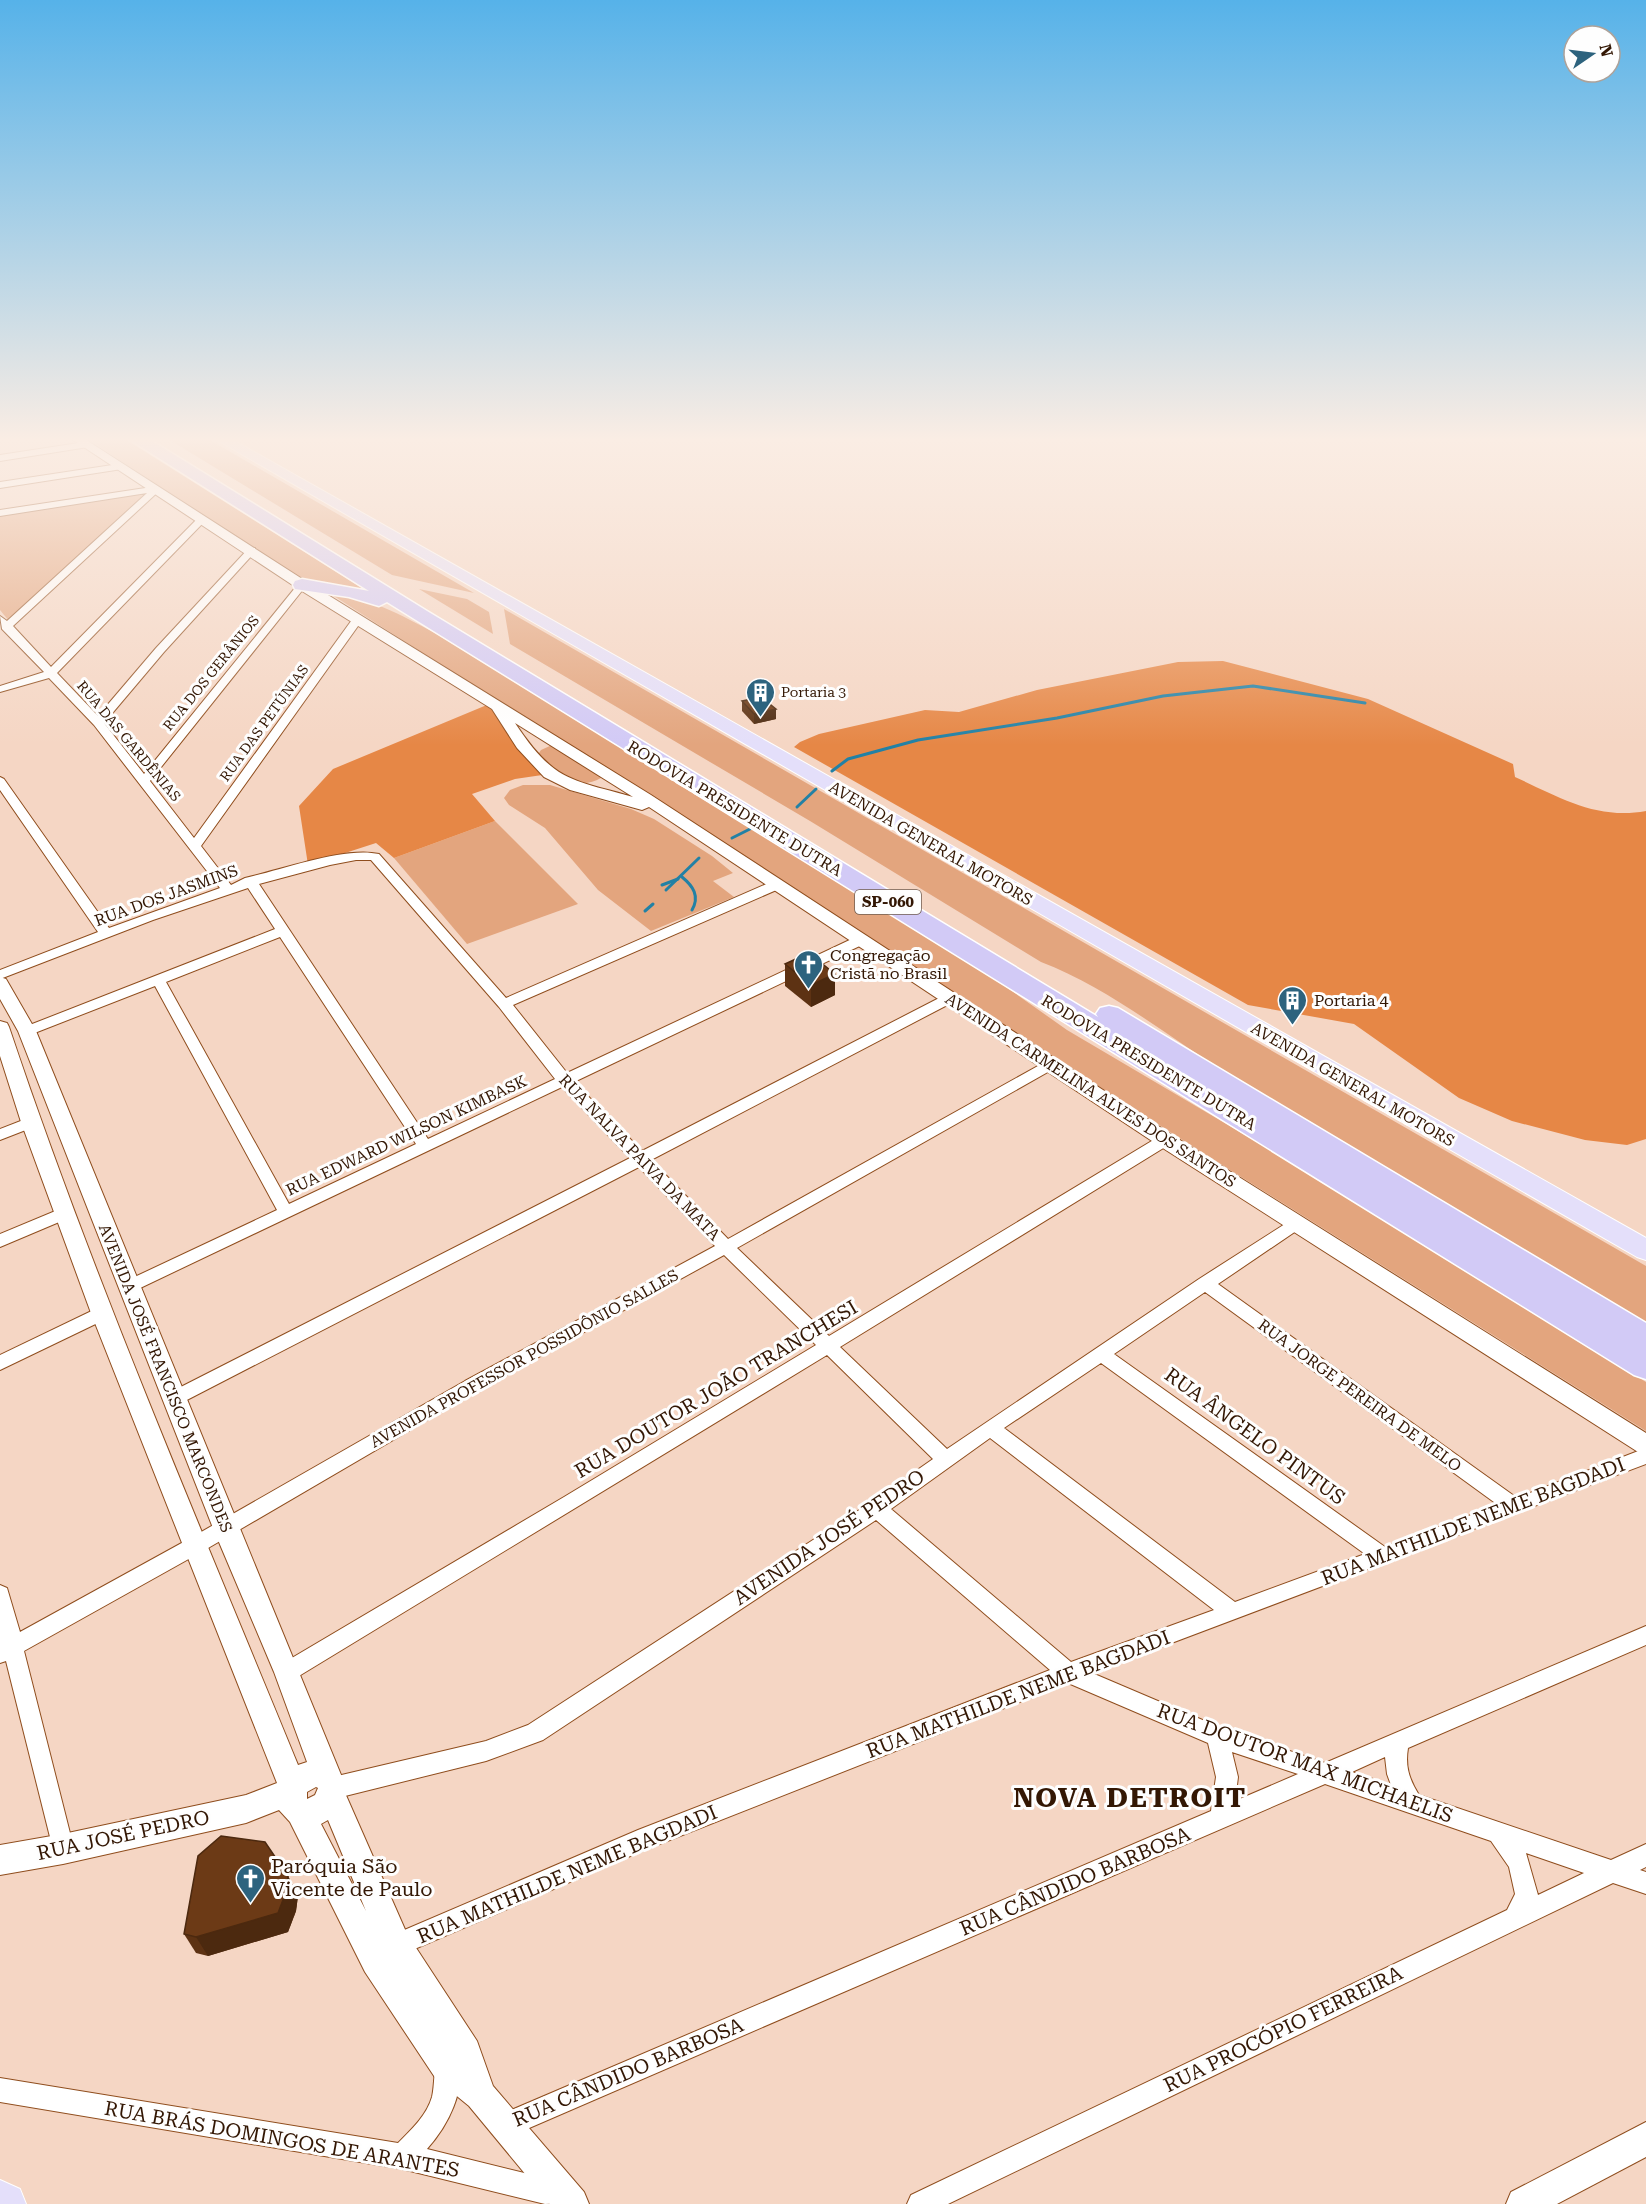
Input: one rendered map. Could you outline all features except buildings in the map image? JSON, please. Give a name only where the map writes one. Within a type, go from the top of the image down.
[{"type":"highway","name":"RODOVIA PRESIDENTE DUTRA","points":[[297,539],[1646,1366]]},
{"type":"highway","name":"RODOVIA PRESIDENTE DUTRA","points":[[325,539],[1646,1339]]},
{"type":"highway","points":[[302,585],[351,592],[420,615]]},
{"type":"main road","name":"AVENIDA GENERAL MOTORS","points":[[397,539],[1646,1250]]},
{"type":"main road","points":[[0,2201],[5,2204]]},
{"type":"street","points":[[3,623],[99,539]]},
{"type":"street","points":[[0,689],[50,674],[183,539]]},
{"type":"street","points":[[234,539],[302,585],[494,702],[676,819]]},
{"type":"street","points":[[98,723],[160,650],[252,550]]},
{"type":"street","name":"RUA DOS GERÂNIOS","points":[[144,781],[302,585]]},
{"type":"street","name":"RUA DAS PETÚNIAS","points":[[195,846],[358,619]]},
{"type":"street","name":"RUA DAS GARDÊNIAS","points":[[3,623],[98,723],[228,889]]},
{"type":"street","points":[[494,702],[528,752],[549,774],[575,787],[637,802],[676,819]]},
{"type":"street","points":[[528,752],[543,746],[560,744]]},
{"type":"street","points":[[575,787],[588,786],[608,774]]},
{"type":"street","points":[[0,781],[106,934]]},
{"type":"street","name":"AVENIDA CARMELINA ALVES DOS SANTOS","points":[[676,819],[1165,1140],[1646,1445]]},
{"type":"street","name":"RUA NALVA PAIVA DA MATA","points":[[346,857],[363,855],[375,857],[383,863],[504,1004],[564,1080],[726,1246],[945,1459]]},
{"type":"street","name":"RUA DOS JASMINS","points":[[0,975],[250,881],[346,857]]},
{"type":"street","points":[[250,881],[425,1146]]},
{"type":"street","points":[[504,1004],[777,885]]},
{"type":"street","points":[[2,1036],[11,1018],[25,1025],[158,979],[283,931]]},
{"type":"street","name":"RUA EDWARD WILSON KIMBASK","points":[[130,1286],[861,940]]},
{"type":"street","points":[[158,979],[286,1212]]},
{"type":"street","name":"AVENIDA JOSÉ FRANCISCO MARCONDES","points":[[0,983],[25,1025],[396,1945],[466,2052],[480,2095]]},
{"type":"street","points":[[175,1398],[950,998]]},
{"type":"street","name":"AVENIDA JOSÉ FRANCISCO MARCONDES","points":[[2,1036],[31,1122],[102,1313],[196,1545],[294,1800],[376,1961],[447,2068],[480,2095],[567,2200]]},
{"type":"street","name":"AVENIDA PROFESSOR POSSIDÔNIO SALLES","points":[[6,1650],[226,1528],[471,1386],[1050,1065]]},
{"type":"street","points":[[0,1135],[31,1122]]},
{"type":"street","name":"RUA DOUTOR JOÃO TRANCHESI","points":[[287,1672],[830,1346],[1165,1140]]},
{"type":"street","points":[[0,1241],[65,1213]]},
{"type":"street","name":"AVENIDA JOSÉ PEDRO","points":[[330,1786],[486,1751],[535,1733],[877,1509],[990,1428],[1296,1222]]},
{"type":"street","name":"RUA JORGE PEREIRA DE MELO","points":[[1205,1283],[1515,1507]]},
{"type":"street","points":[[0,1363],[102,1313]]},
{"type":"street","name":"RUA ÂNGELO PINTUS","points":[[1102,1354],[1381,1555]]},
{"type":"street","points":[[990,1428],[1233,1612]]},
{"type":"street","name":"RUA MATHILDE NEME BAGDADI","points":[[396,1945],[638,1841],[1068,1672],[1515,1507],[1646,1456]]},
{"type":"street","name":"RUA DOUTOR MAX MICHAELIS","points":[[877,1509],[1068,1672],[1216,1736],[1646,1883]]},
{"type":"street","points":[[0,1594],[6,1650],[63,1849]]},
{"type":"street","name":"RUA CÂNDIDO BARBOSA","points":[[504,2126],[1646,1635]]},
{"type":"street","points":[[1216,1736],[1227,1764],[1227,1789],[1220,1819]]},
{"type":"street","points":[[1398,1742],[1394,1760],[1398,1781],[1412,1803]]},
{"type":"street","points":[[294,1800],[315,1813],[322,1809],[330,1786]]},
{"type":"street","name":"RUA JOSÉ PEDRO","points":[[0,1860],[63,1849],[294,1800]]},
{"type":"street","points":[[1498,1832],[1519,1862],[1527,1895],[1515,1918]]},
{"type":"street","name":"RUA PROCÓPIO FERREIRA","points":[[921,2204],[1646,1855]]},
{"type":"street","points":[[402,2156],[421,2140],[441,2104],[444,2098],[447,2068]]},
{"type":"street","name":"RUA BRÁS DOMINGOS DE ARANTES","points":[[0,2090],[402,2156],[567,2200]]},
{"type":"street","points":[[1523,2204],[1646,2139]]},
{"type":"shaded area","points":[[0,539],[98,539],[9,621],[0,610]]},
{"type":"shaded area","points":[[238,539],[284,539],[368,592],[303,582]]},
{"type":"shaded area","points":[[332,539],[381,539],[474,593],[392,575]]},
{"type":"shaded area","points":[[419,589],[467,599],[489,612],[493,634]]},
{"type":"shaded area","points":[[329,593],[372,603],[435,633],[995,979],[1067,1030],[1267,1148],[1646,1382],[1646,1431],[1195,1148]]},
{"type":"shaded area","points":[[504,609],[1646,1266],[1646,1326],[1231,1076],[1139,1014],[1067,973],[1041,962],[810,821],[510,644]]},
{"type":"shaded area","points":[[1223,661],[1368,699],[1513,764],[1515,777],[1578,805],[1611,812],[1646,811],[1646,1139],[1627,1145],[1585,1140],[1512,1121],[1459,1098],[1354,1024],[1248,1005],[794,747],[819,734],[925,710],[959,712],[1037,690],[1178,662]]},
{"type":"shaded area","points":[[494,702],[549,774],[515,779],[472,794],[495,821],[394,858],[376,843],[308,865],[299,806],[333,769]]},
{"type":"shaded area","points":[[552,745],[603,774],[601,778],[583,783],[574,782],[559,774],[537,756],[541,750]]},
{"type":"shaded area","points":[[523,785],[550,785],[631,809],[654,819],[712,856],[733,873],[713,881],[734,897],[651,931],[598,890],[545,828],[509,805],[504,798],[510,790]]},
{"type":"shaded area","points":[[495,821],[578,904],[467,944],[394,858]]},
{"type":"waterway","points":[[832,771],[848,759],[918,740],[1057,718],[1163,696],[1253,686],[1365,703]]},
{"type":"waterway","points":[[797,807],[816,789]]},
{"type":"waterway","points":[[732,838],[750,829]]},
{"type":"waterway","points":[[677,879],[699,858]]},
{"type":"waterway","points":[[682,877],[694,892],[695,900],[692,910]]},
{"type":"waterway","points":[[662,885],[677,879]]},
{"type":"waterway","points":[[666,890],[677,879]]},
{"type":"waterway","points":[[645,911],[653,904]]},
{"type":"place","name":"Portaria 3","points":[[760,718]]},
{"type":"place","name":"Congregação Cristã no Brasil","points":[[809,990]]},
{"type":"place","name":"Portaria 4","points":[[1293,1026]]},
{"type":"place","name":"Paróquia São Vicente de Paulo","points":[[250,1904]]},
{"type":"district","name":"NOVA DETROIT","points":[[1130,1798]]}]
